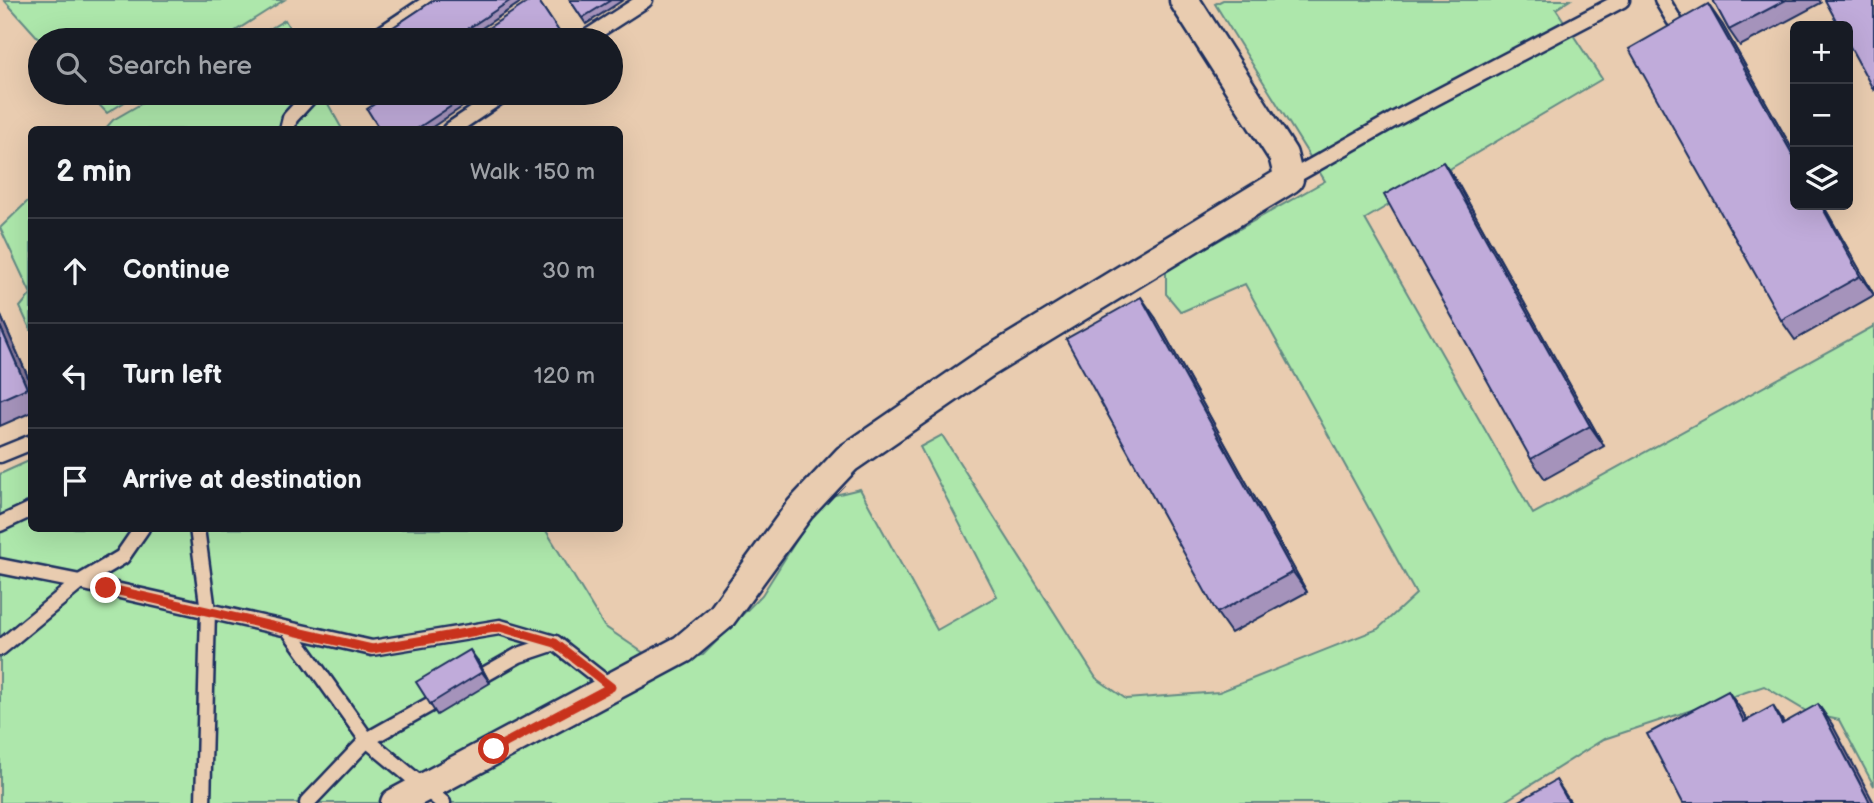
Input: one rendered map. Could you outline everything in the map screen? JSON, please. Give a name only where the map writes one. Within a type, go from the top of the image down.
[{"type":"street","points":[[396,803],[434,795],[611,687],[683,649],[721,617],[800,509],[847,460],[985,364],[1289,179],[1283,155],[1184,0]]},
{"type":"lane","points":[[390,28],[432,0]]},
{"type":"lane","points":[[602,28],[645,0]]},
{"type":"lane","points":[[1289,179],[1393,120],[1622,0]]},
{"type":"lane","points":[[1662,0],[1674,20]]},
{"type":"lane","points":[[288,126],[290,118],[302,105]]},
{"type":"lane","points":[[456,126],[487,105]]},
{"type":"lane","points":[[0,455],[28,444]]},
{"type":"lane","points":[[0,524],[28,511]]},
{"type":"lane","points":[[0,648],[80,582],[122,557],[139,532]]},
{"type":"lane","points":[[198,532],[208,611],[203,803]]},
{"type":"lane","points":[[0,566],[372,649],[500,627],[555,643],[611,687]]},
{"type":"lane","points":[[288,629],[368,740],[434,795]]},
{"type":"lane","points":[[307,803],[368,740],[520,655],[555,643]]},
{"type":"green space","points":[[4,0],[284,0],[240,28],[29,28]]},
{"type":"green space","points":[[1223,0],[1570,0],[1556,9],[1602,79],[1365,219],[1533,514],[1874,326],[1874,786],[1839,720],[1811,714],[1764,686],[1604,739],[1502,803],[0,803],[0,474],[28,461],[28,532],[547,532],[604,626],[651,658],[703,655],[762,595],[823,498],[860,489],[937,630],[997,596],[920,447],[942,435],[1096,678],[1126,699],[1219,692],[1378,629],[1416,594],[1245,284],[1181,312],[1166,294],[1166,270],[1325,181],[1215,4]]},
{"type":"green space","points":[[285,20],[289,28],[271,28]]},
{"type":"green space","points":[[99,105],[120,105],[107,113]]},
{"type":"green space","points":[[139,105],[329,105],[340,126],[108,126]]},
{"type":"green space","points":[[28,201],[28,288],[0,228]]},
{"type":"green space","points":[[28,298],[28,324],[20,307]]},
{"type":"building","points":[[434,0],[511,0],[469,28],[392,28]]},
{"type":"building","points":[[531,0],[538,0],[557,28],[488,28]]},
{"type":"building","points":[[570,0],[611,0],[582,18]]},
{"type":"building","points":[[1713,0],[1786,0],[1729,30]]},
{"type":"building","points":[[1825,0],[1874,0],[1874,91],[1853,52],[1853,21],[1836,21]]},
{"type":"building","points":[[1708,4],[1790,150],[1790,210],[1824,210],[1860,276],[1781,320],[1629,49]]},
{"type":"building","points":[[373,105],[453,105],[421,126],[378,126],[367,109]]},
{"type":"building","points":[[1443,162],[1590,426],[1531,459],[1384,195]]},
{"type":"building","points":[[1141,297],[1293,572],[1217,613],[1066,339]]},
{"type":"building","points":[[0,326],[27,388],[0,400]]},
{"type":"building","points":[[470,650],[482,672],[430,704],[416,682]]},
{"type":"building","points":[[1728,691],[1744,722],[1773,706],[1782,724],[1818,704],[1870,803],[1683,803],[1647,734]]},
{"type":"building","points":[[1556,780],[1569,803],[1516,803]]},
{"type":"route","points":[[106,588],[372,649],[500,627],[555,643],[611,687],[494,749]]}]
